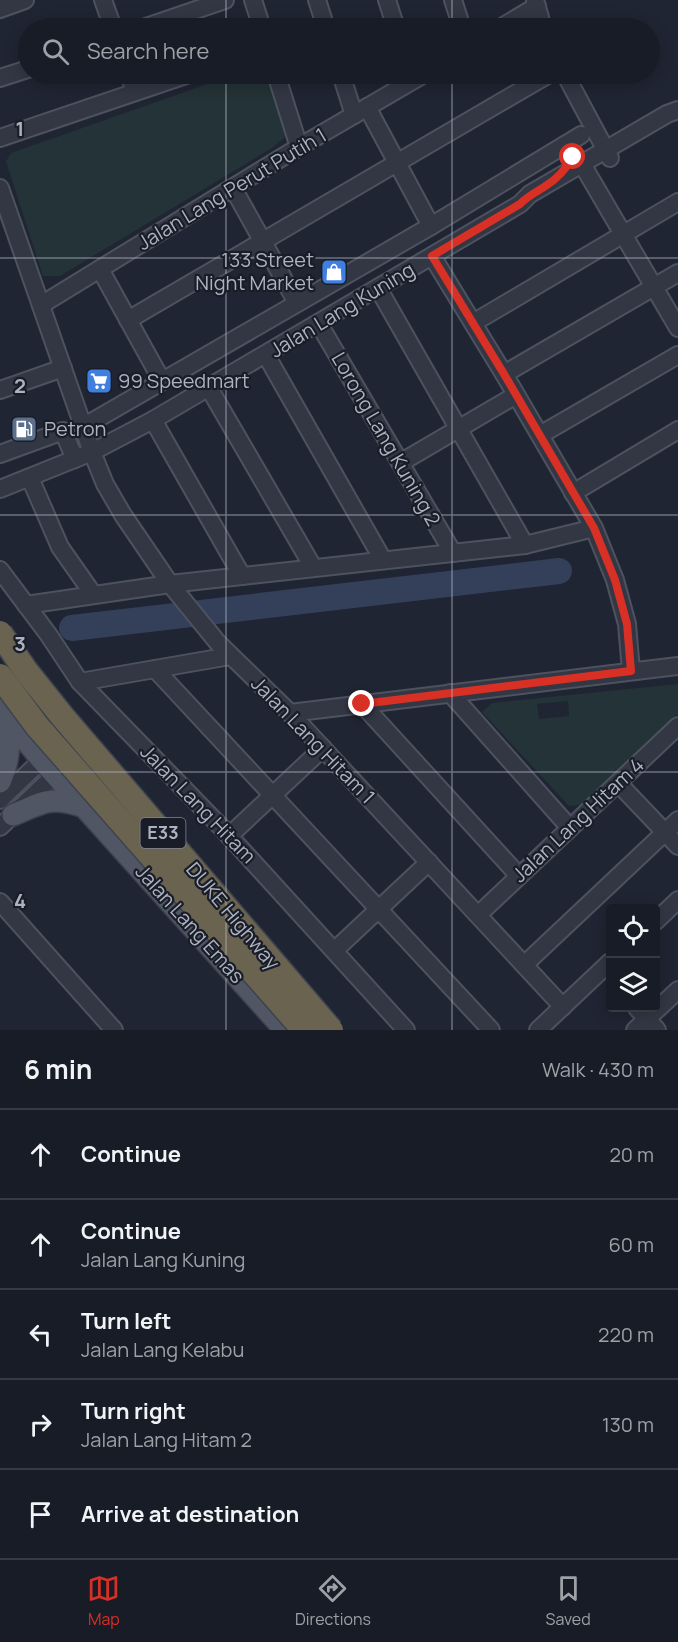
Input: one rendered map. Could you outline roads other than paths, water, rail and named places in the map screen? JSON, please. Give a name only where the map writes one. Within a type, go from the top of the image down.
[{"type":"highway","name":"DUKE Highway","points":[[0,633],[62,716],[331,1030]]},
{"type":"highway","name":"DUKE Highway","points":[[0,676],[37,726],[304,1030]]},
{"type":"main road","name":"Jalan Lang Emas","points":[[0,648],[73,744],[142,812],[242,918],[341,1030]]},
{"type":"main road","name":"Jalan Lang Emas","points":[[2,712],[285,1030]]},
{"type":"main road","points":[[0,782],[9,756],[8,735],[2,712]]},
{"type":"main road","points":[[4,814],[54,800],[64,800],[86,807]]},
{"type":"street","points":[[0,9],[25,0]]},
{"type":"street","points":[[103,0],[109,18]]},
{"type":"street","points":[[172,18],[225,0]]},
{"type":"street","points":[[253,0],[259,18]]},
{"type":"street","points":[[317,0],[323,18]]},
{"type":"street","points":[[387,0],[393,18]]},
{"type":"street","points":[[453,0],[459,18]]},
{"type":"street","points":[[514,18],[536,3]]},
{"type":"street","points":[[536,3],[540,18]]},
{"type":"street","points":[[536,3],[547,18]]},
{"type":"street","points":[[0,78],[18,72]]},
{"type":"street","points":[[132,84],[135,92]]},
{"type":"street","points":[[0,138],[159,84]]},
{"type":"street","points":[[279,84],[299,147]]},
{"type":"street","points":[[346,84],[360,111],[398,164],[431,226]]},
{"type":"street","name":"Jalan Lang Perut Putih 1","points":[[41,305],[403,84]]},
{"type":"street","points":[[128,320],[532,84]]},
{"type":"street","points":[[570,84],[613,151]]},
{"type":"street","points":[[583,84],[613,151]]},
{"type":"street","points":[[548,185],[567,167],[573,157],[581,135],[582,105]]},
{"type":"street","name":"Jalan Lang Kuning","points":[[520,204],[534,201],[666,114],[678,110]]},
{"type":"street","name":"Jalan Lang Kuning","points":[[613,151],[672,123],[678,116]]},
{"type":"street","points":[[83,426],[431,226],[581,135]]},
{"type":"street","points":[[585,168],[678,328]]},
{"type":"street","name":"Jalan Lang Kuning","points":[[0,489],[92,452],[153,420],[520,204],[530,194],[585,168]]},
{"type":"street","name":"Jalan Lang Hitam 1","points":[[0,188],[92,452],[114,500],[174,588],[230,656],[290,713],[563,1007]]},
{"type":"street","points":[[233,188],[297,303]]},
{"type":"street","points":[[473,323],[678,202]]},
{"type":"street","points":[[432,256],[594,528],[615,580],[627,624],[631,671]]},
{"type":"street","points":[[100,269],[162,381]]},
{"type":"street","points":[[504,374],[678,273]]},
{"type":"street","points":[[378,288],[525,545]]},
{"type":"street","name":"Lorong Lang Kuning 2","points":[[318,324],[453,553]]},
{"type":"street","points":[[266,355],[383,561]]},
{"type":"street","points":[[540,435],[678,355]]},
{"type":"street","points":[[0,390],[63,368]]},
{"type":"street","points":[[210,388],[313,567]]},
{"type":"street","points":[[400,463],[516,395]]},
{"type":"street","points":[[153,420],[242,576]]},
{"type":"street","points":[[573,493],[678,430]]},
{"type":"street","points":[[0,454],[63,431],[75,459]]},
{"type":"street","points":[[30,478],[60,547],[93,594]]},
{"type":"street","points":[[26,605],[93,594],[174,588],[313,567],[525,545],[594,528]]},
{"type":"street","name":"Jalan Lang Hitam","points":[[0,570],[80,682],[229,836],[406,1030]]},
{"type":"street","points":[[80,682],[230,656]]},
{"type":"street","points":[[290,713],[678,666]]},
{"type":"street","points":[[155,669],[491,1030]]},
{"type":"street","points":[[450,693],[570,828]]},
{"type":"street","points":[[362,704],[519,876]]},
{"type":"street","name":"Jalan Lang Hitam 4","points":[[478,915],[678,726]]},
{"type":"street","points":[[4,814],[73,744]]},
{"type":"street","points":[[229,836],[323,748]]},
{"type":"street","points":[[618,783],[678,846]]},
{"type":"street","points":[[524,964],[678,820]]},
{"type":"street","points":[[335,950],[429,861]]},
{"type":"street","points":[[660,917],[678,900]]},
{"type":"street","points":[[0,902],[114,1030]]},
{"type":"street","points":[[538,1030],[606,971]]},
{"type":"street","points":[[644,1022],[678,990]]},
{"type":"waterway","points":[[72,628],[559,571]]},
{"type":"place","name":"133 Street Night Market","points":[[334,272]]},
{"type":"place","name":"99 Speedmart","points":[[99,381]]},
{"type":"place","name":"Petron","points":[[24,429]]}]
